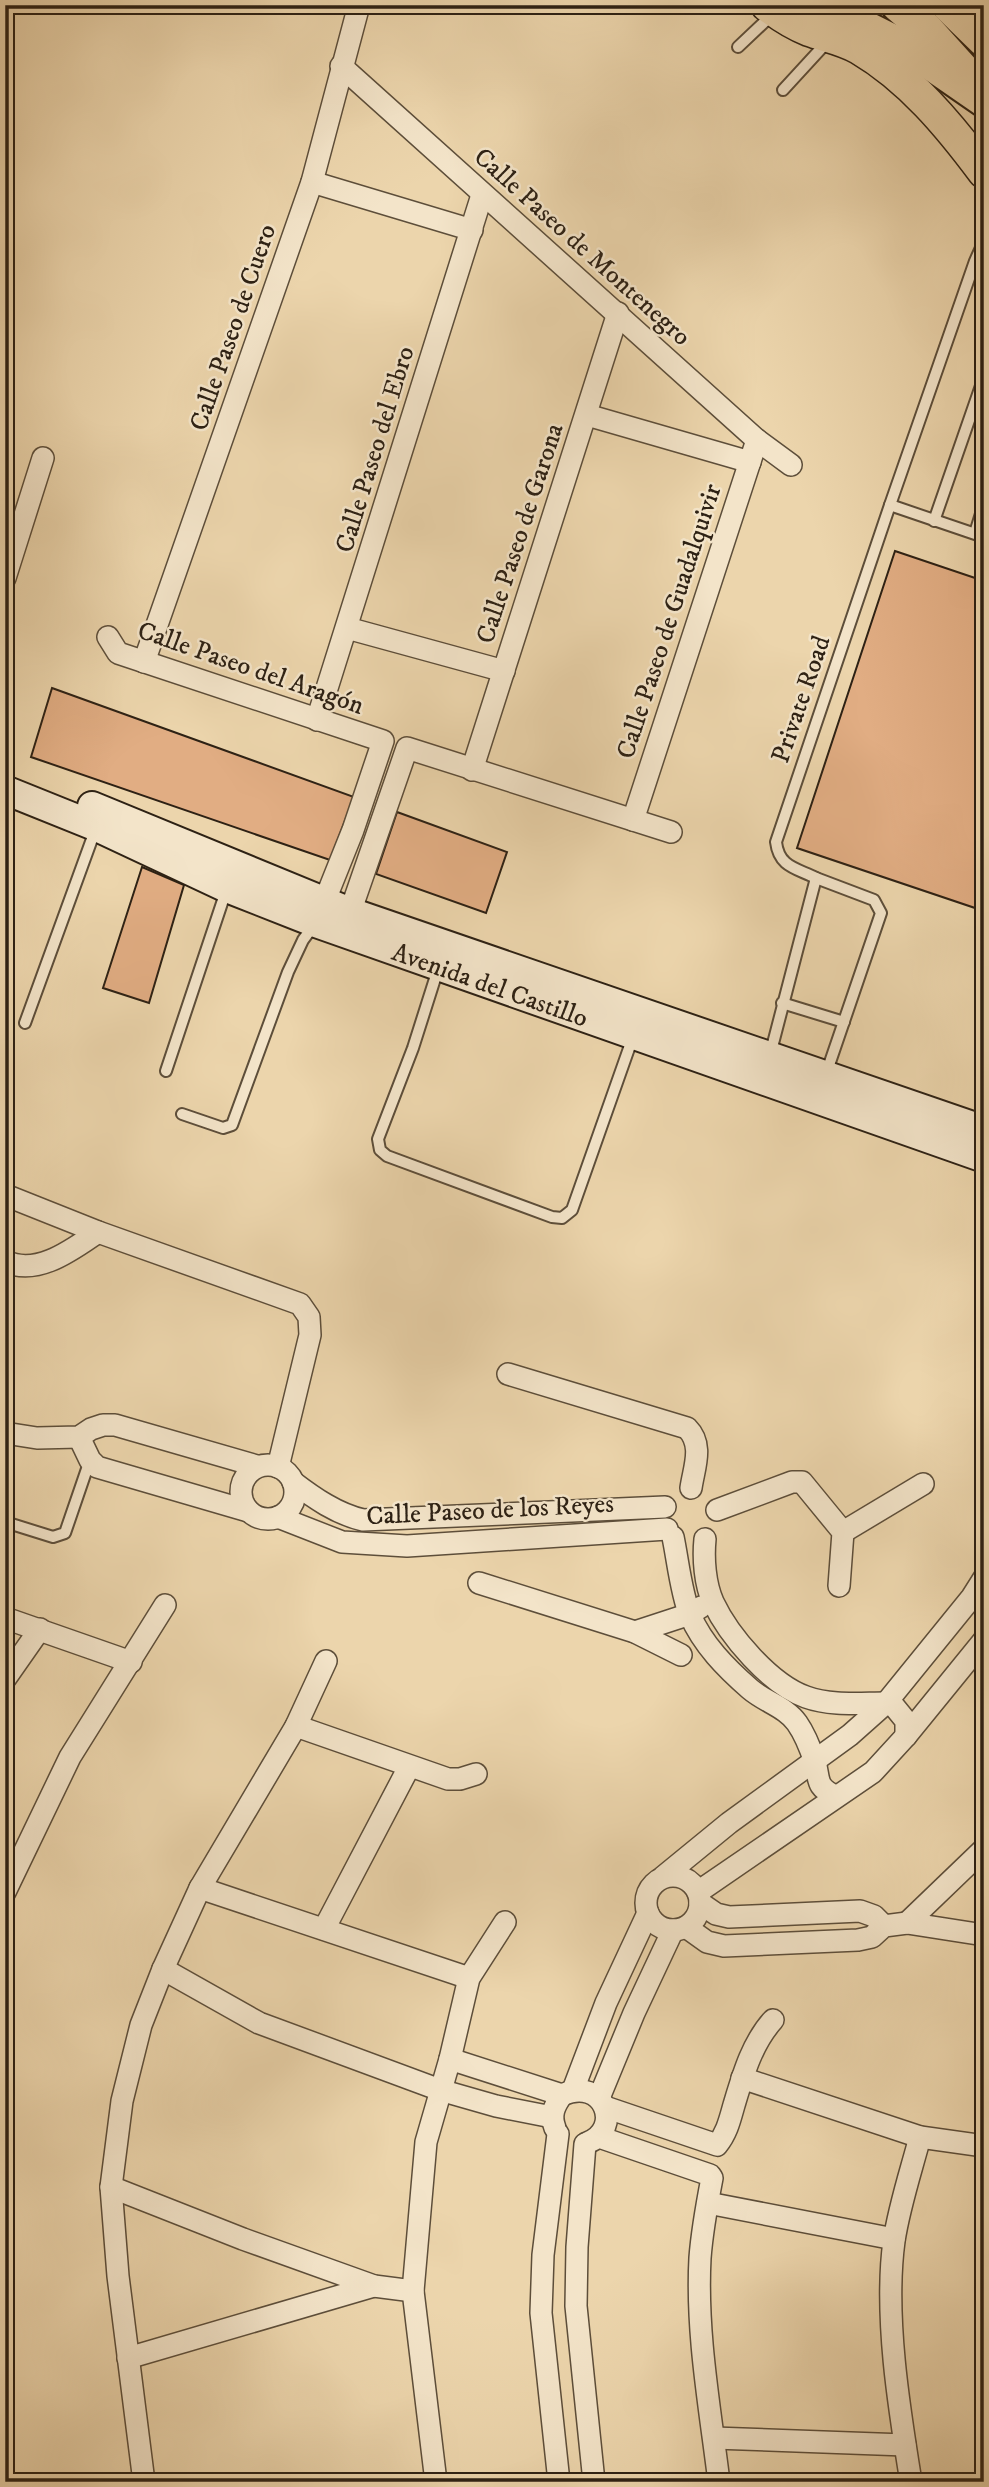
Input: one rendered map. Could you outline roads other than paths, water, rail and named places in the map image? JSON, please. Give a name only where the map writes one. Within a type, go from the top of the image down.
[{"type":"highway","points":[[898,5],[925,28],[984,92]]},
{"type":"highway","points":[[948,5],[984,40]]},
{"type":"highway","points":[[800,28],[848,19],[916,53],[984,100]]},
{"type":"main road","points":[[800,28],[858,48],[911,88],[956,135],[984,172]]},
{"type":"main road","name":"Avenida del Castillo","points":[[5,774],[100,819],[320,912],[821,1087],[984,1158]]},
{"type":"main road","name":"Avenida del Castillo","points":[[5,790],[100,819],[227,888],[320,912]]},
{"type":"main road","name":"Avenida del Castillo","points":[[821,1087],[984,1129]]},
{"type":"street","name":"Calle Paseo de Cuero","points":[[144,662],[312,182],[359,5]]},
{"type":"street","name":"Calle Paseo de Montenegro","points":[[341,66],[757,440],[790,465]]},
{"type":"street","points":[[312,182],[472,230]]},
{"type":"street","name":"Calle Paseo del Ebro","points":[[317,720],[482,195]]},
{"type":"street","name":"Calle Paseo de Garona","points":[[472,770],[618,313]]},
{"type":"street","points":[[586,415],[750,462]]},
{"type":"street","name":"Calle Paseo de Guadalquivir","points":[[633,820],[757,440]]},
{"type":"street","points":[[5,578],[43,458]]},
{"type":"street","points":[[347,628],[504,671]]},
{"type":"street","name":"Calle Paseo del Aragón","points":[[108,637],[118,653],[383,741],[371,776]]},
{"type":"street","points":[[346,922],[407,748],[671,832]]},
{"type":"street","points":[[320,912],[353,830],[371,776],[394,784]]},
{"type":"street","points":[[5,1195],[98,1232],[300,1304],[309,1317],[310,1335],[276,1472]]},
{"type":"street","points":[[5,1261],[22,1267],[57,1257],[98,1232]]},
{"type":"street","points":[[508,1374],[687,1428],[695,1436],[698,1445],[691,1488]]},
{"type":"street","name":"Calle Paseo de los Reyes","points":[[5,1433],[37,1438],[79,1437],[103,1425],[115,1425],[276,1472],[313,1498],[350,1517],[363,1520],[665,1507]]},
{"type":"street","points":[[79,1437],[90,1460],[97,1467],[248,1511],[257,1517],[278,1517],[293,1503],[295,1492],[276,1472],[248,1472],[242,1481],[240,1492],[248,1511]]},
{"type":"street","points":[[717,1510],[792,1482],[802,1482],[844,1532],[839,1586]]},
{"type":"street","points":[[844,1532],[923,1484]]},
{"type":"street","points":[[670,1533],[688,1543],[705,1539],[716,1527],[717,1510],[708,1494],[691,1488],[675,1493],[665,1507],[664,1522],[670,1533],[690,1614],[705,1641],[726,1668],[756,1694],[791,1715],[815,1763],[817,1778],[823,1790],[835,1796]]},
{"type":"street","name":"Calle Paseo de los Reyes","points":[[278,1517],[342,1542],[407,1546],[670,1533]]},
{"type":"street","points":[[705,1539],[703,1559],[713,1601],[728,1627],[755,1661],[786,1686],[805,1697],[836,1703],[893,1705],[906,1721],[906,1736]]},
{"type":"street","points":[[984,1578],[972,1597],[886,1703],[815,1763],[729,1823],[654,1883],[646,1902],[653,1922],[662,1928],[680,1928],[706,1942],[724,1946],[858,1940],[872,1937],[884,1926],[907,1923],[984,1935]]},
{"type":"street","points":[[479,1583],[635,1632],[681,1655]]},
{"type":"street","points":[[635,1632],[690,1614],[713,1601]]},
{"type":"street","points":[[5,1892],[70,1757],[165,1605]]},
{"type":"street","points":[[5,1618],[131,1662]]},
{"type":"street","points":[[5,1679],[40,1629]]},
{"type":"street","points":[[699,1898],[835,1796],[873,1772],[984,1640]]},
{"type":"street","points":[[144,2482],[118,2276],[111,2187],[122,2101],[141,2025],[200,1888],[296,1726],[326,1661]]},
{"type":"street","points":[[296,1726],[449,1779],[476,1774]]},
{"type":"street","points":[[324,1929],[409,1767]]},
{"type":"street","points":[[907,1923],[984,1849]]},
{"type":"street","points":[[663,1877],[674,1875],[684,1878],[692,1883],[699,1898],[716,1914],[729,1917],[860,1911],[874,1916],[884,1926]]},
{"type":"street","points":[[200,1888],[469,1978]]},
{"type":"street","points":[[594,2482],[576,2306],[577,2247],[592,2140],[605,2128],[607,2117],[602,2103],[634,2013],[680,1928],[699,1912],[699,1898]]},
{"type":"street","points":[[559,2482],[541,2313],[542,2255],[555,2105],[568,2093],[648,1913]]},
{"type":"street","points":[[436,2482],[413,2291],[426,2142],[450,2059],[469,1978],[505,1922]]},
{"type":"street","points":[[163,1969],[259,2023],[440,2091],[555,2126],[570,2143],[592,2140],[710,2175],[712,2178],[700,2256],[700,2291],[704,2366],[719,2482]]},
{"type":"street","points":[[450,2059],[568,2093],[582,2090],[602,2103],[717,2145],[724,2136],[742,2078],[760,2034],[772,2020]]},
{"type":"street","points":[[742,2078],[919,2137],[984,2146]]},
{"type":"street","points":[[911,2482],[890,2293],[894,2239],[919,2137]]},
{"type":"street","points":[[111,2187],[243,2239],[374,2286],[413,2291]]},
{"type":"street","points":[[708,2203],[894,2239]]},
{"type":"street","points":[[128,2358],[374,2286]]},
{"type":"street","points":[[714,2438],[905,2445]]},
{"type":"lane","points":[[738,47],[800,28]]},
{"type":"lane","points":[[783,90],[800,28]]},
{"type":"lane","name":"Private Road","points":[[821,1087],[881,913],[874,900],[783,862],[776,842],[890,505],[979,263],[984,241]]},
{"type":"lane","points":[[934,521],[984,377]]},
{"type":"lane","points":[[890,505],[979,535],[984,504]]},
{"type":"lane","points":[[25,1023],[100,819]]},
{"type":"lane","points":[[766,1068],[816,878]]},
{"type":"lane","points":[[166,1071],[227,888]]},
{"type":"lane","points":[[181,1114],[223,1128],[232,1125],[288,972],[320,912]]},
{"type":"lane","points":[[442,956],[414,1048],[378,1139],[380,1150],[387,1156],[552,1217],[562,1218],[572,1210],[638,1023]]},
{"type":"lane","points":[[782,1003],[844,1022]]},
{"type":"lane","points":[[5,1522],[53,1537],[65,1533],[90,1460]]}]
